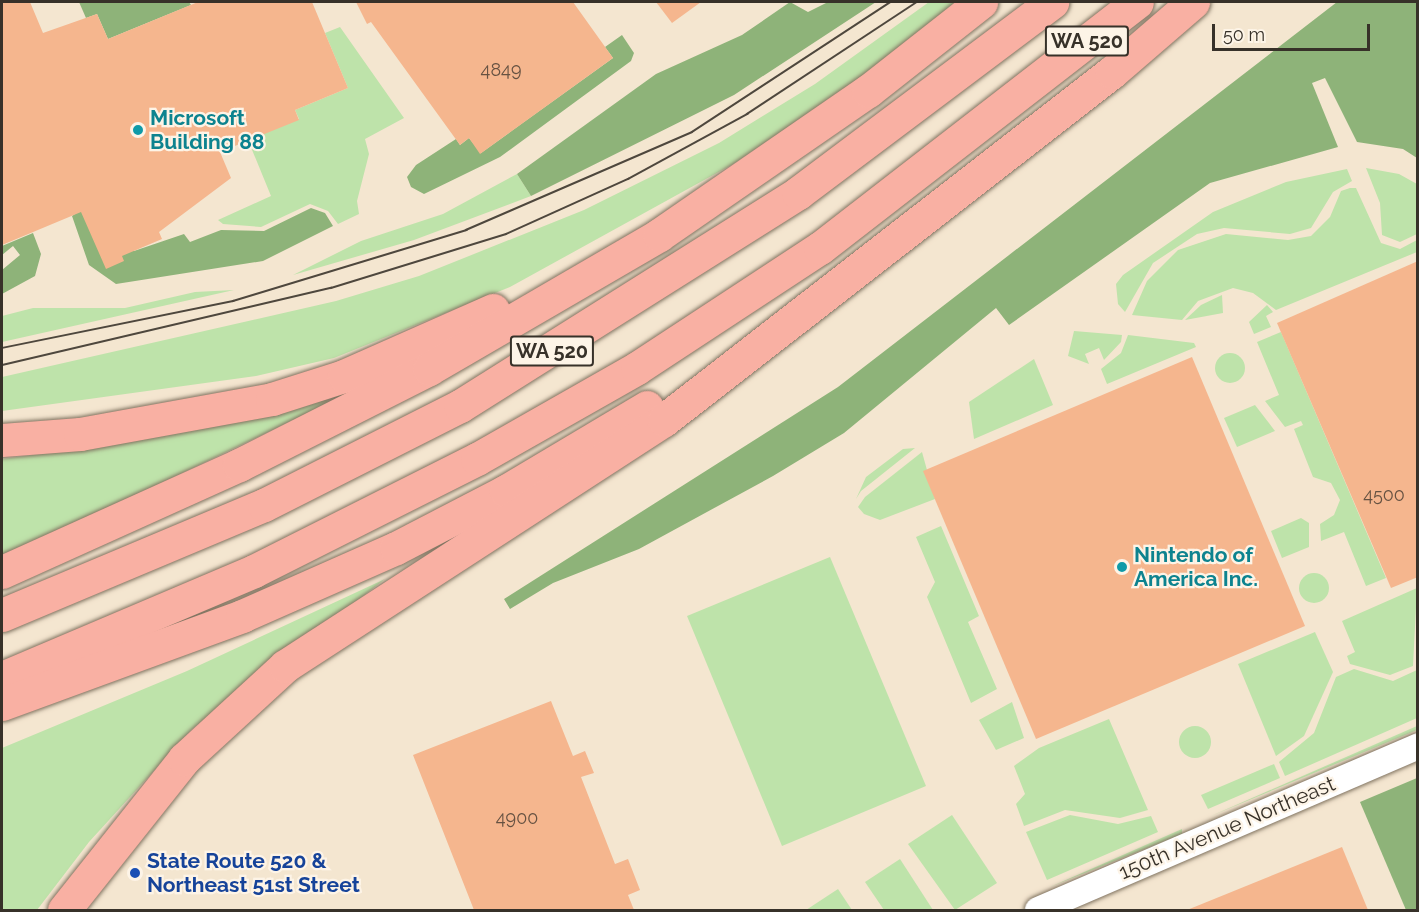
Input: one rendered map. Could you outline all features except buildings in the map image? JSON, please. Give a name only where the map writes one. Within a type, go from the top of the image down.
[{"type":"highway","points":[[2,572],[239,465],[429,369],[659,236],[868,91],[981,2]]},
{"type":"highway","name":"WA 520","points":[[2,615],[264,505],[460,406],[798,193],[1052,2]]},
{"type":"highway","name":"WA 520","points":[[2,678],[254,571],[477,459],[637,368],[820,248],[1137,2]]},
{"type":"highway","points":[[64,910],[184,759],[285,666],[603,462],[1112,72],[1193,2]]},
{"type":"highway","points":[[2,440],[91,433],[282,396],[344,376],[659,236]]},
{"type":"highway","points":[[2,704],[242,616],[396,548],[506,491],[835,286]]},
{"type":"street","name":"150th Avenue Northeast","points":[[1038,910],[1418,746]]},
{"type":"green space","points":[[79,2],[189,2],[191,5],[108,39],[97,14],[86,18]]},
{"type":"green space","points":[[790,2],[808,12],[828,2],[876,2],[734,95],[531,196],[517,174],[656,74],[742,35]]},
{"type":"green space","points":[[929,2],[957,2],[869,72],[735,163],[510,287],[334,358],[256,376],[2,411],[2,377],[336,301],[419,276],[584,210],[719,143],[815,84]]},
{"type":"green space","points":[[1337,2],[1417,2],[1417,158],[1403,149],[1357,142],[1325,78],[1312,83],[1338,147],[1210,183],[1009,325],[996,308],[844,433],[773,476],[639,549],[553,583],[510,609],[504,599],[838,387]]},
{"type":"green space","points":[[340,27],[404,118],[365,139],[369,154],[357,201],[359,214],[338,224],[328,211],[310,204],[261,227],[223,224],[218,220],[271,196],[248,140],[299,119],[295,110],[348,88],[325,33]]},
{"type":"green space","points":[[622,35],[634,53],[631,61],[500,157],[424,194],[411,187],[407,177],[416,165],[456,139],[460,145],[469,138],[481,153],[613,58],[605,47]]},
{"type":"green space","points":[[1366,168],[1399,174],[1417,184],[1417,234],[1400,242],[1382,235],[1380,203]]},
{"type":"green space","points":[[1347,169],[1352,181],[1333,192],[1311,228],[1290,234],[1224,228],[1197,234],[1153,263],[1125,312],[1118,304],[1116,284],[1123,275],[1213,212],[1286,182]]},
{"type":"green space","points":[[517,174],[531,196],[414,240],[293,275],[361,241],[443,214]]},
{"type":"green space","points":[[1356,188],[1381,243],[1400,249],[1417,240],[1417,252],[1276,310],[1253,293],[1233,288],[1198,301],[1182,320],[1132,315],[1147,281],[1178,250],[1226,234],[1288,240],[1311,236],[1330,217],[1341,191]]},
{"type":"green space","points":[[108,191],[134,251],[184,234],[190,242],[221,230],[264,231],[311,208],[325,213],[333,226],[263,261],[116,284],[89,265],[72,216]]},
{"type":"green space","points":[[33,233],[41,254],[35,276],[2,294],[2,270],[20,255],[13,246],[2,255],[2,246]]},
{"type":"green space","points":[[234,290],[2,342],[2,316],[33,308],[125,308],[195,292]]},
{"type":"green space","points":[[1222,295],[1223,313],[1185,320],[1201,305]]},
{"type":"green space","points":[[1267,305],[1273,312],[1266,316],[1271,327],[1254,334],[1249,322]]},
{"type":"green space","points":[[1074,331],[1122,335],[1121,342],[1104,360],[1099,348],[1085,354],[1089,364],[1068,356]]},
{"type":"green space","points":[[1281,332],[1386,578],[1366,586],[1344,532],[1321,541],[1320,524],[1334,515],[1340,500],[1331,483],[1313,477],[1294,429],[1303,425],[1301,421],[1285,427],[1265,401],[1279,395],[1257,342]]},
{"type":"green space","points":[[1128,335],[1194,343],[1196,347],[1107,384],[1101,369],[1121,353]]},
{"type":"green space","points":[[1230,353],[1241,357],[1245,368],[1241,379],[1230,383],[1219,379],[1215,368],[1219,357]]},
{"type":"green space","points":[[1034,359],[1053,405],[974,439],[969,402]]},
{"type":"green space","points":[[324,396],[329,403],[2,559],[2,459],[94,447]]},
{"type":"green space","points":[[1255,405],[1275,431],[1237,447],[1224,418]]},
{"type":"green space","points":[[915,448],[861,491],[856,499],[866,477],[903,449]]},
{"type":"green space","points":[[922,452],[935,499],[880,520],[864,514],[858,507],[865,497]]},
{"type":"green space","points":[[1301,518],[1309,523],[1309,547],[1282,558],[1271,531]]},
{"type":"green space","points":[[941,526],[979,616],[968,622],[997,689],[971,703],[927,597],[935,582],[916,537]]},
{"type":"green space","points":[[830,557],[926,786],[782,846],[687,616]]},
{"type":"green space","points":[[1314,573],[1325,577],[1329,588],[1325,599],[1314,603],[1303,599],[1299,588],[1303,577]]},
{"type":"green space","points":[[385,579],[192,729],[89,842],[37,910],[2,910],[2,748],[187,671]]},
{"type":"green space","points":[[1417,588],[1413,666],[1390,675],[1350,664],[1347,656],[1355,652],[1342,621]]},
{"type":"green space","points":[[1315,632],[1333,672],[1304,736],[1276,756],[1238,664]]},
{"type":"green space","points":[[1354,669],[1393,681],[1417,670],[1417,718],[1285,776],[1279,762],[1314,733],[1336,677]]},
{"type":"green space","points":[[1012,702],[1024,738],[996,750],[979,720]]},
{"type":"green space","points":[[1109,719],[1148,810],[1120,818],[1065,810],[1024,826],[1016,804],[1025,794],[1014,766],[1039,748]]},
{"type":"green space","points":[[1195,726],[1206,731],[1211,742],[1206,753],[1195,758],[1184,753],[1179,742],[1184,731]]},
{"type":"green space","points":[[1417,726],[1417,730],[1211,816]]},
{"type":"green space","points":[[1274,764],[1280,778],[1208,809],[1201,795]]},
{"type":"green space","points":[[1417,778],[1417,910],[1406,910],[1360,802]]},
{"type":"green space","points":[[952,815],[997,883],[955,910],[908,844]]},
{"type":"green space","points":[[1070,815],[1118,824],[1151,816],[1158,832],[1047,880],[1026,832]]},
{"type":"green space","points":[[1182,829],[1182,834],[1050,887]]},
{"type":"green space","points":[[900,859],[933,910],[884,910],[865,882]]},
{"type":"green space","points":[[838,889],[852,910],[806,910]]},
{"type":"tram line","points":[[2,348],[233,301],[466,230],[692,132],[891,2]]},
{"type":"tram line","points":[[2,365],[331,288],[506,234],[628,179],[747,114],[917,2]]},
{"type":"place","name":"Microsoft Building 88","points":[[138,130]]},
{"type":"place","name":"Nintendo of America Inc.","points":[[1122,567]]},
{"type":"place","name":"State Route 520 & Northeast 51st Street","points":[[135,873]]}]
